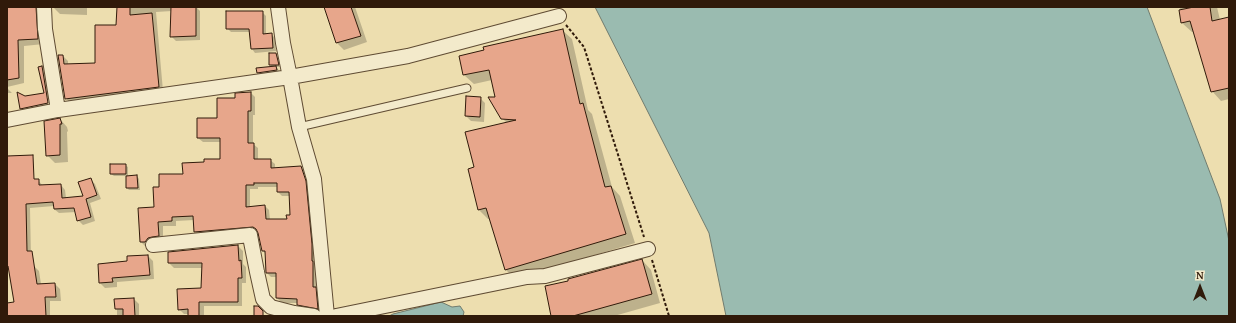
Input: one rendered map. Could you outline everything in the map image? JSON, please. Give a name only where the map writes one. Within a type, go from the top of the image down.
[{"type":"street","points":[[44,7],[45,29],[58,110]]},
{"type":"street","points":[[278,7],[299,127],[314,179],[327,316]]},
{"type":"street","points":[[7,120],[58,110],[290,77],[408,56],[559,16]]},
{"type":"street","points":[[153,245],[250,235],[265,316]]},
{"type":"street","points":[[336,316],[527,277],[545,276],[648,249]]},
{"type":"street","points":[[263,299],[271,307],[314,316]]},
{"type":"lane","points":[[299,127],[467,88]]},
{"type":"path","points":[[559,16],[584,47],[669,316]]},
{"type":"water","points":[[595,7],[1147,7],[1220,199],[1229,241],[1229,316],[726,316],[709,233]]},
{"type":"water","points":[[441,302],[452,307],[460,306],[464,312],[463,316],[389,316],[393,314]]},
{"type":"building","points":[[7,7],[36,7],[38,39],[18,40],[19,78],[7,80]]},
{"type":"building","points":[[117,7],[130,7],[130,15],[152,13],[159,87],[65,99],[58,55],[63,55],[64,64],[95,63],[95,25],[116,25]]},
{"type":"building","points":[[171,7],[196,7],[196,36],[170,37]]},
{"type":"building","points":[[324,7],[351,7],[361,36],[336,43]]},
{"type":"building","points":[[1194,7],[1210,7],[1212,21],[1229,17],[1229,88],[1211,92],[1190,21],[1181,23],[1179,10]]},
{"type":"building","points":[[226,11],[263,11],[263,34],[272,33],[273,48],[251,49],[249,29],[226,29]]},
{"type":"building","points":[[563,29],[580,104],[583,103],[605,187],[611,186],[626,234],[505,270],[486,208],[478,210],[468,169],[474,167],[465,132],[516,120],[501,119],[488,97],[495,97],[489,70],[463,75],[459,56],[484,50],[483,47]]},
{"type":"building","points":[[269,53],[276,53],[279,65],[269,65]]},
{"type":"building","points":[[42,66],[48,103],[20,109],[17,92],[25,96],[44,93],[38,67]]},
{"type":"building","points":[[276,66],[277,70],[257,73],[256,68]]},
{"type":"building","points":[[251,92],[251,111],[248,111],[248,143],[254,143],[254,159],[271,159],[271,168],[301,166],[306,181],[312,244],[313,287],[316,287],[318,309],[297,305],[297,299],[276,298],[276,273],[266,273],[265,251],[262,251],[258,233],[253,227],[194,232],[193,216],[172,217],[172,221],[158,222],[159,236],[148,238],[145,242],[140,242],[138,208],[154,207],[153,187],[159,187],[159,174],[183,174],[182,163],[204,162],[204,159],[220,159],[220,138],[197,138],[197,118],[217,118],[217,98],[235,98],[235,93]],"holes":[[[254,183],[277,183],[277,192],[289,192],[290,215],[286,215],[287,219],[266,219],[265,205],[246,207],[246,185],[254,185]]]},
{"type":"building","points":[[466,96],[481,97],[480,117],[465,116]]},
{"type":"building","points":[[60,118],[62,124],[60,124],[60,155],[46,156],[44,121]]},
{"type":"building","points":[[33,155],[34,179],[39,179],[39,185],[61,184],[62,198],[83,196],[78,182],[91,178],[97,195],[86,199],[91,217],[77,221],[74,208],[54,209],[53,202],[26,204],[27,251],[32,251],[37,284],[55,283],[56,297],[45,297],[46,316],[7,316],[7,303],[14,302],[7,266],[7,156]]},
{"type":"building","points":[[110,164],[126,164],[126,174],[110,174]]},
{"type":"building","points":[[137,175],[138,188],[126,188],[126,176]]},
{"type":"building","points":[[238,245],[242,278],[238,278],[238,302],[199,302],[199,316],[188,316],[188,309],[178,310],[177,289],[201,288],[202,263],[168,263],[168,252]]},
{"type":"building","points":[[148,255],[150,275],[112,278],[113,282],[99,283],[98,264],[127,261],[127,256]]},
{"type":"building","points":[[642,259],[652,294],[573,316],[551,316],[545,286],[568,281],[568,279]]},
{"type":"building","points":[[134,298],[135,316],[123,316],[123,309],[115,309],[114,299]]},
{"type":"building","points":[[254,306],[258,306],[263,311],[263,316],[254,316]]}]
